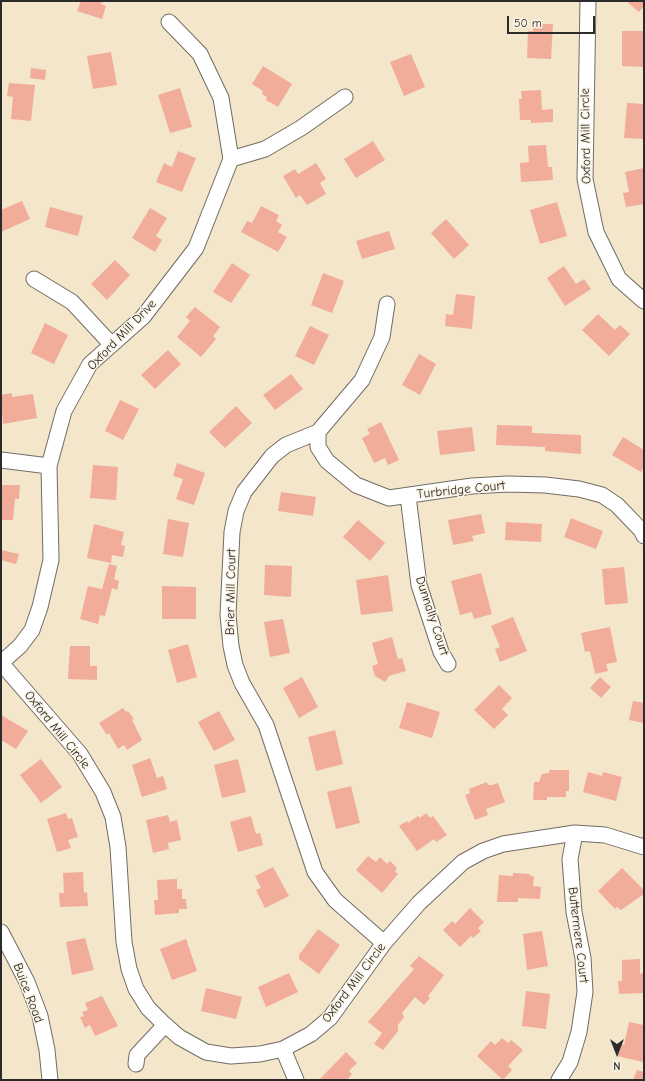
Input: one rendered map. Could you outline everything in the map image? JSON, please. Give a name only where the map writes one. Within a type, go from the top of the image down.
[{"type":"street","name":"Oxford Mill Circle","points":[[588,1],[585,179],[596,232],[619,279],[644,301]]},
{"type":"street","points":[[169,22],[200,54],[221,98],[231,159],[265,149],[301,128],[345,97]]},
{"type":"street","name":"Oxford Mill Drive","points":[[1,663],[20,646],[32,630],[40,607],[51,560],[49,466],[64,411],[90,364],[144,317],[196,248],[231,159]]},
{"type":"street","points":[[34,279],[72,302],[112,344]]},
{"type":"street","name":"Brier Mill Court","points":[[384,943],[335,900],[315,872],[266,725],[242,683],[230,646],[228,615],[232,532],[236,511],[244,492],[272,456],[286,445],[318,432],[362,380],[382,337],[387,304]]},
{"type":"street","name":"Turbridge Court","points":[[318,432],[318,447],[328,462],[356,485],[389,498],[472,486],[508,484],[545,485],[580,489],[602,495],[617,505],[641,530],[644,536]]},
{"type":"street","points":[[1,460],[49,466]]},
{"type":"street","name":"Dunnally Court","points":[[408,496],[419,585],[441,652],[448,664]]},
{"type":"street","name":"Oxford Mill Circle","points":[[1,663],[80,754],[103,792],[113,817],[118,847],[124,942],[128,969],[136,989],[148,1008],[165,1025],[179,1037],[206,1052],[231,1056],[260,1054],[284,1049],[311,1034],[330,1018],[384,943],[419,903],[463,862],[503,844],[575,833],[605,835],[644,847]]},
{"type":"street","name":"Buttermere Court","points":[[559,1080],[570,1062],[579,1032],[585,992],[583,958],[574,912],[570,866],[575,833]]},
{"type":"street","name":"Buice Road","points":[[1,932],[27,982],[40,1016],[47,1050],[50,1080]]},
{"type":"street","points":[[136,1064],[137,1055],[165,1025]]},
{"type":"street","points":[[284,1049],[296,1080]]},
{"type":"building","points":[[81,1],[102,1],[101,4],[106,6],[102,19],[77,11]]},
{"type":"building","points":[[626,1],[644,1],[644,6],[639,12]]},
{"type":"building","points":[[533,24],[553,24],[551,59],[527,58],[528,31],[533,31]]},
{"type":"building","points":[[622,31],[644,31],[644,67],[622,66]]},
{"type":"building","points":[[111,52],[117,85],[93,89],[87,56]]},
{"type":"building","points":[[411,54],[425,87],[404,96],[390,62]]},
{"type":"building","points":[[263,66],[292,84],[278,107],[266,100],[267,97],[262,94],[263,91],[252,84]]},
{"type":"building","points":[[31,68],[46,70],[45,80],[30,78]]},
{"type":"building","points":[[9,83],[35,85],[31,121],[11,119],[13,97],[7,96]]},
{"type":"building","points":[[180,88],[192,127],[170,133],[158,95]]},
{"type":"building","points":[[541,90],[542,110],[553,109],[553,122],[531,123],[531,120],[520,120],[519,99],[522,99],[521,91]]},
{"type":"building","points":[[627,103],[644,104],[644,139],[624,138]]},
{"type":"building","points":[[373,141],[385,160],[356,178],[344,159]]},
{"type":"building","points":[[546,145],[548,167],[552,167],[553,180],[521,182],[520,163],[529,162],[528,146]]},
{"type":"building","points":[[178,151],[196,158],[182,192],[156,182],[164,163],[172,167]]},
{"type":"building","points":[[316,163],[326,179],[320,183],[326,194],[307,205],[300,195],[296,198],[283,176],[295,169],[298,174]]},
{"type":"building","points":[[644,168],[644,204],[626,207],[623,193],[629,192],[625,172]]},
{"type":"building","points":[[22,201],[30,219],[1,232],[1,210]]},
{"type":"building","points":[[557,202],[567,236],[540,244],[530,210]]},
{"type":"building","points":[[261,206],[279,215],[276,221],[282,225],[278,232],[287,237],[278,252],[241,232],[247,221],[252,223]]},
{"type":"building","points":[[50,207],[83,216],[78,236],[45,227]]},
{"type":"building","points":[[150,208],[167,218],[156,236],[162,240],[155,252],[132,238]]},
{"type":"building","points":[[446,219],[469,245],[454,259],[431,233]]},
{"type":"building","points":[[389,231],[395,249],[362,259],[356,241]]},
{"type":"building","points":[[115,260],[130,275],[107,300],[91,284]]},
{"type":"building","points":[[232,263],[250,275],[231,303],[213,292]]},
{"type":"building","points":[[564,266],[576,284],[584,279],[591,289],[565,306],[547,278]]},
{"type":"building","points":[[323,273],[344,281],[332,313],[311,305]]},
{"type":"building","points":[[456,294],[475,296],[472,329],[445,326],[446,314],[453,315]]},
{"type":"building","points":[[195,307],[220,327],[213,336],[216,339],[201,357],[177,337],[190,321],[186,317]]},
{"type":"building","points":[[598,314],[615,330],[620,325],[630,334],[609,356],[582,330]]},
{"type":"building","points":[[45,323],[68,335],[54,364],[31,353]]},
{"type":"building","points":[[310,326],[329,335],[314,365],[295,356]]},
{"type":"building","points":[[168,350],[181,364],[155,389],[141,375]]},
{"type":"building","points":[[419,354],[436,364],[420,395],[402,385]]},
{"type":"building","points":[[291,374],[303,389],[275,410],[263,395]]},
{"type":"building","points":[[12,393],[12,397],[33,394],[37,418],[3,424],[1,395]]},
{"type":"building","points":[[120,400],[139,409],[123,440],[105,431]]},
{"type":"building","points":[[236,406],[252,423],[225,448],[209,432]]},
{"type":"building","points":[[381,422],[399,460],[388,465],[385,458],[374,463],[362,438],[370,434],[367,429]]},
{"type":"building","points":[[497,425],[532,426],[532,433],[581,435],[581,454],[545,451],[545,447],[496,445]]},
{"type":"building","points":[[472,427],[475,451],[440,455],[437,431]]},
{"type":"building","points":[[623,437],[644,450],[644,467],[641,472],[612,455]]},
{"type":"building","points":[[177,463],[205,473],[194,505],[176,499],[183,479],[173,476]]},
{"type":"building","points":[[93,465],[118,467],[116,500],[90,498]]},
{"type":"building","points":[[1,485],[20,485],[19,499],[15,499],[13,520],[1,520]]},
{"type":"building","points":[[281,492],[316,497],[313,516],[278,511]]},
{"type":"building","points":[[481,514],[485,533],[472,536],[474,541],[453,545],[448,520]]},
{"type":"building","points":[[571,518],[603,531],[596,549],[564,537]]},
{"type":"building","points":[[168,519],[189,523],[183,557],[163,554]]},
{"type":"building","points":[[358,520],[385,543],[370,561],[343,537]]},
{"type":"building","points":[[506,522],[542,524],[541,542],[505,540]]},
{"type":"building","points":[[94,524],[124,532],[121,545],[125,546],[123,557],[112,555],[111,563],[87,558]]},
{"type":"building","points":[[1,550],[19,554],[16,564],[1,560]]},
{"type":"building","points":[[109,564],[117,566],[114,579],[119,581],[117,590],[112,588],[105,616],[100,615],[98,624],[80,619],[88,586],[102,589]]},
{"type":"building","points":[[265,565],[292,566],[291,597],[264,595]]},
{"type":"building","points":[[624,567],[628,603],[605,605],[602,569]]},
{"type":"building","points":[[481,573],[492,614],[474,619],[472,612],[460,615],[451,581]]},
{"type":"building","points":[[388,575],[393,611],[361,615],[356,580]]},
{"type":"building","points":[[162,586],[196,587],[196,619],[162,619]]},
{"type":"building","points":[[513,617],[527,651],[500,662],[495,649],[500,647],[491,626]]},
{"type":"building","points":[[283,619],[290,653],[270,657],[264,622]]},
{"type":"building","points":[[610,627],[617,662],[606,664],[608,671],[595,674],[590,651],[585,652],[581,633]]},
{"type":"building","points":[[392,637],[398,659],[402,658],[406,671],[389,676],[385,682],[375,676],[372,666],[378,664],[372,643]]},
{"type":"building","points":[[188,644],[197,677],[177,683],[168,650]]},
{"type":"building","points":[[70,646],[90,646],[90,666],[97,666],[97,680],[68,679]]},
{"type":"building","points":[[302,677],[318,707],[299,718],[283,688]]},
{"type":"building","points":[[600,677],[611,687],[601,698],[590,688]]},
{"type":"building","points":[[499,685],[512,698],[502,709],[508,715],[494,729],[474,710]]},
{"type":"building","points":[[633,701],[644,703],[644,723],[629,720]]},
{"type":"building","points":[[407,702],[440,712],[432,738],[399,728]]},
{"type":"building","points":[[123,708],[126,712],[128,711],[134,719],[132,720],[142,740],[127,750],[124,745],[118,749],[109,733],[107,735],[99,723]]},
{"type":"building","points":[[219,711],[235,740],[214,751],[198,722]]},
{"type":"building","points":[[1,715],[28,731],[16,749],[1,740]]},
{"type":"building","points":[[335,730],[343,764],[316,771],[308,737]]},
{"type":"building","points":[[150,758],[157,778],[163,776],[167,789],[142,797],[132,765]]},
{"type":"building","points":[[41,759],[62,787],[41,803],[20,775]]},
{"type":"building","points":[[238,759],[246,792],[222,798],[214,765]]},
{"type":"building","points":[[549,770],[569,770],[569,791],[566,791],[566,797],[547,797],[547,800],[533,800],[534,782],[539,782],[542,774],[549,773]]},
{"type":"building","points":[[588,772],[602,776],[603,772],[622,777],[616,801],[583,792]]},
{"type":"building","points":[[487,782],[488,785],[498,783],[505,802],[486,809],[488,815],[475,820],[465,795],[470,793],[469,789]]},
{"type":"building","points":[[351,786],[360,823],[336,829],[327,792]]},
{"type":"building","points":[[66,813],[68,819],[72,818],[78,837],[68,840],[71,848],[57,852],[47,819]]},
{"type":"building","points":[[426,813],[430,818],[433,816],[447,835],[436,842],[434,839],[417,851],[399,826],[407,821],[408,823],[418,816],[420,818]]},
{"type":"building","points":[[168,815],[170,822],[177,820],[181,840],[168,843],[169,849],[153,853],[146,820]]},
{"type":"building","points":[[251,816],[256,834],[260,833],[263,845],[238,852],[230,822]]},
{"type":"building","points":[[368,856],[376,862],[380,857],[387,864],[390,861],[397,868],[395,871],[398,874],[382,893],[356,870]]},
{"type":"building","points":[[273,867],[289,896],[265,908],[256,890],[261,888],[255,876]]},
{"type":"building","points":[[622,868],[644,890],[644,894],[621,910],[617,907],[615,909],[598,891]]},
{"type":"building","points":[[83,872],[84,893],[87,892],[88,906],[60,907],[59,893],[64,893],[63,873]]},
{"type":"building","points":[[513,873],[530,874],[530,876],[534,876],[533,886],[541,887],[540,899],[518,898],[518,902],[497,902],[499,875],[513,876]]},
{"type":"building","points":[[177,879],[177,889],[182,889],[182,899],[186,899],[187,909],[179,909],[179,913],[155,915],[154,900],[158,900],[157,880]]},
{"type":"building","points":[[470,908],[484,922],[478,928],[481,931],[473,938],[471,936],[460,947],[443,930],[452,921],[455,924]]},
{"type":"building","points":[[318,929],[340,945],[319,974],[299,959],[299,955]]},
{"type":"building","points":[[542,931],[548,966],[527,970],[523,934]]},
{"type":"building","points":[[85,938],[94,970],[72,975],[66,942]]},
{"type":"building","points":[[186,939],[197,971],[172,980],[160,949]]},
{"type":"building","points":[[419,956],[444,975],[428,996],[430,998],[424,1005],[415,997],[402,1013],[404,1017],[398,1025],[398,1031],[383,1050],[374,1044],[382,1033],[368,1022],[414,969],[410,966]]},
{"type":"building","points":[[640,959],[640,974],[644,973],[644,993],[619,994],[618,981],[622,981],[622,960]]},
{"type":"building","points":[[289,973],[298,992],[266,1007],[258,987]]},
{"type":"building","points":[[206,988],[242,997],[236,1019],[201,1011]]},
{"type":"building","points":[[526,991],[550,994],[546,1029],[522,1026]]},
{"type":"building","points":[[102,996],[118,1026],[95,1036],[90,1025],[85,1028],[80,1017],[84,1016],[82,1012],[88,1010],[85,1003]]},
{"type":"building","points":[[629,1022],[644,1025],[643,1062],[617,1056],[620,1044],[624,1045]]},
{"type":"building","points":[[502,1038],[508,1043],[511,1040],[523,1050],[508,1066],[512,1070],[503,1080],[477,1056],[491,1041],[495,1045]]},
{"type":"building","points":[[346,1052],[357,1063],[349,1071],[352,1074],[347,1080],[319,1080]]},
{"type":"building","points":[[637,1070],[644,1072],[644,1080],[633,1080]]}]
